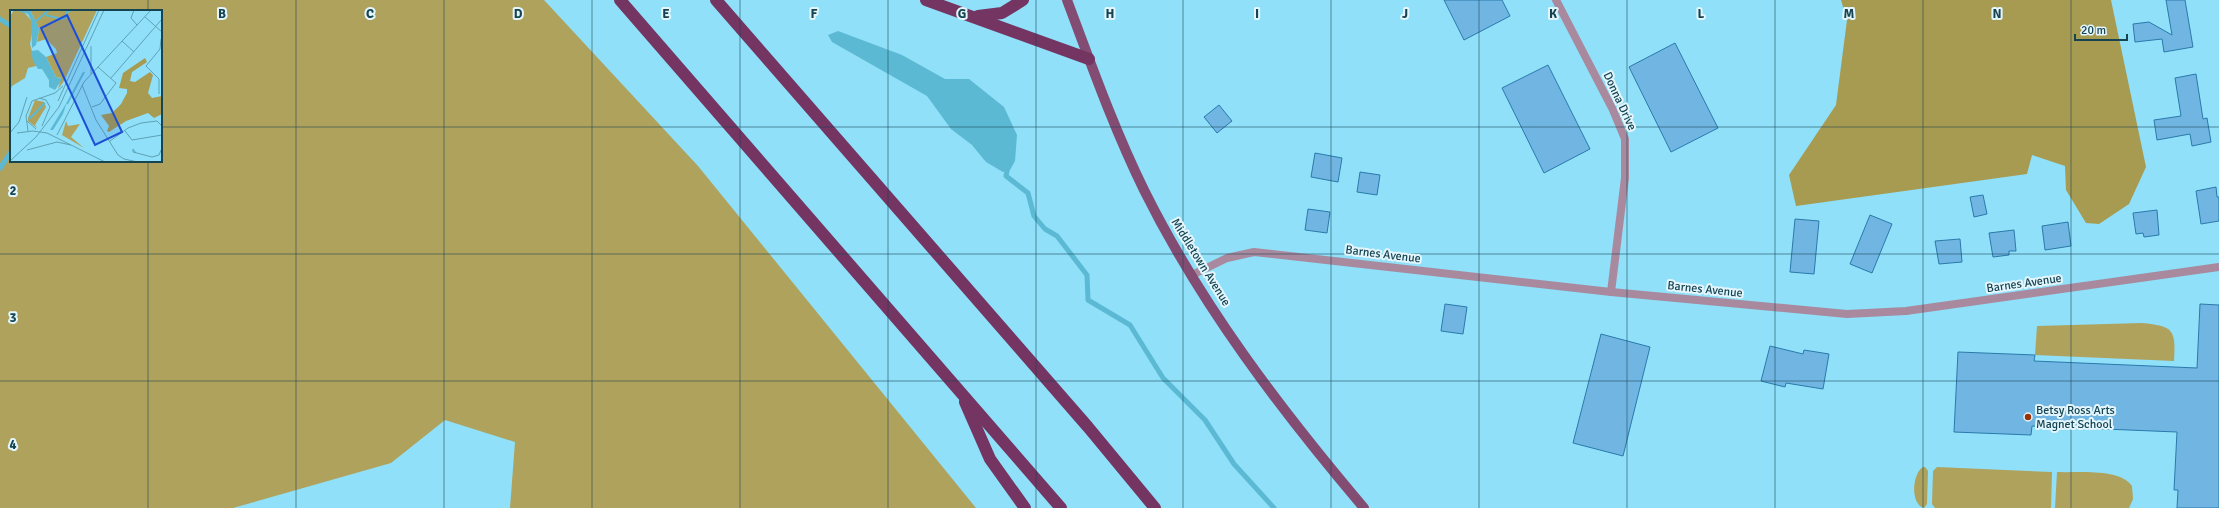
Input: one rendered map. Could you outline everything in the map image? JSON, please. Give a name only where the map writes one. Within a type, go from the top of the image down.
[{"type":"highway","points":[[620,0],[1061,508]]},
{"type":"highway","points":[[716,0],[1088,427],[1155,508]]},
{"type":"highway","points":[[926,0],[1089,59]]},
{"type":"highway","points":[[971,16],[988,16],[1002,13],[1023,0]]},
{"type":"highway","points":[[963,395],[976,430],[990,459],[1025,508]]},
{"type":"main road","name":"Middletown Avenue","points":[[1067,0],[1089,59],[1142,185],[1192,275],[1270,390],[1364,508]]},
{"type":"street","name":"Donna Drive","points":[[1556,0],[1613,110],[1625,138],[1625,178],[1611,292]]},
{"type":"street","name":"Barnes Avenue","points":[[1192,275],[1227,258],[1254,252],[1611,292],[1847,314],[1906,311],[2219,267]]},
{"type":"shaded area","points":[[0,0],[544,0],[698,166],[976,508],[510,508],[515,442],[445,420],[391,463],[233,508],[0,508]]},
{"type":"shaded area","points":[[1841,0],[2111,0],[2146,167],[2129,204],[2099,224],[2086,223],[2066,190],[2065,166],[2032,155],[2027,174],[1796,206],[1789,175],[1836,105],[1847,20]]},
{"type":"shaded area","points":[[2142,323],[2160,326],[2170,331],[2174,342],[2174,361],[2035,355],[2037,326]]},
{"type":"shaded area","points":[[1925,467],[1928,471],[1927,504],[1924,508],[1916,501],[1914,489],[1919,471]]},
{"type":"shaded area","points":[[1937,467],[2052,472],[2051,508],[1935,508],[1932,504],[1933,471]]},
{"type":"shaded area","points":[[2057,472],[2086,472],[2118,476],[2126,480],[2132,486],[2133,499],[2129,508],[2055,508]]},
{"type":"water","points":[[838,31],[902,55],[945,79],[969,79],[1004,107],[1017,135],[1015,161],[1010,170],[1003,172],[986,162],[972,145],[951,129],[927,96],[832,42],[828,35]]},
{"type":"building","points":[[1444,0],[1502,0],[1510,16],[1464,40]]},
{"type":"building","points":[[2166,0],[2185,0],[2193,47],[2164,52],[2162,39],[2135,42],[2133,24],[2149,22],[2172,35]]},
{"type":"building","points":[[1675,43],[1718,128],[1671,152],[1629,67]]},
{"type":"building","points":[[1548,65],[1590,149],[1544,173],[1502,88]]},
{"type":"building","points":[[2196,74],[2203,119],[2207,118],[2211,142],[2192,146],[2190,134],[2157,140],[2154,120],[2181,116],[2175,78]]},
{"type":"building","points":[[1219,105],[1232,121],[1217,133],[1204,117]]},
{"type":"building","points":[[1315,153],[1342,158],[1338,182],[1311,177]]},
{"type":"building","points":[[1360,172],[1380,175],[1377,195],[1357,192]]},
{"type":"building","points":[[2216,187],[2217,197],[2219,197],[2219,221],[2201,224],[2196,191]]},
{"type":"building","points":[[1983,195],[1987,214],[1974,217],[1970,197]]},
{"type":"building","points":[[1308,209],[1330,212],[1327,233],[1305,230]]},
{"type":"building","points":[[2157,210],[2159,235],[2144,237],[2143,233],[2136,234],[2133,213]]},
{"type":"building","points":[[1870,215],[1892,224],[1872,273],[1850,264]]},
{"type":"building","points":[[1795,219],[1819,221],[1814,274],[1790,272]]},
{"type":"building","points":[[2068,222],[2071,246],[2045,250],[2042,226]]},
{"type":"building","points":[[2014,230],[2016,251],[2009,251],[2009,255],[1993,257],[1989,233]]},
{"type":"building","points":[[1960,239],[1962,262],[1939,264],[1935,241]]},
{"type":"building","points":[[1445,304],[1467,307],[1463,334],[1441,331]]},
{"type":"building","points":[[2200,304],[2219,305],[2219,508],[2177,508],[2178,490],[2174,490],[2177,432],[2032,426],[2031,435],[1954,432],[1958,352],[2035,355],[2034,361],[2197,368]]},
{"type":"building","points":[[1601,334],[1650,347],[1623,456],[1573,443]]},
{"type":"building","points":[[1770,346],[1803,354],[1804,350],[1829,354],[1823,389],[1786,383],[1785,387],[1761,381]]},
{"type":"waterway","points":[[0,19],[10,25]]},
{"type":"waterway","points":[[0,168],[10,153]]},
{"type":"waterway","points":[[1008,165],[1006,176],[1028,193],[1034,216],[1045,229],[1057,236],[1087,275],[1088,300],[1130,325],[1163,378],[1205,420],[1234,464],[1274,508]]},
{"type":"place","name":"Betsy Ross Arts Magnet School","points":[[2028,417]]}]
